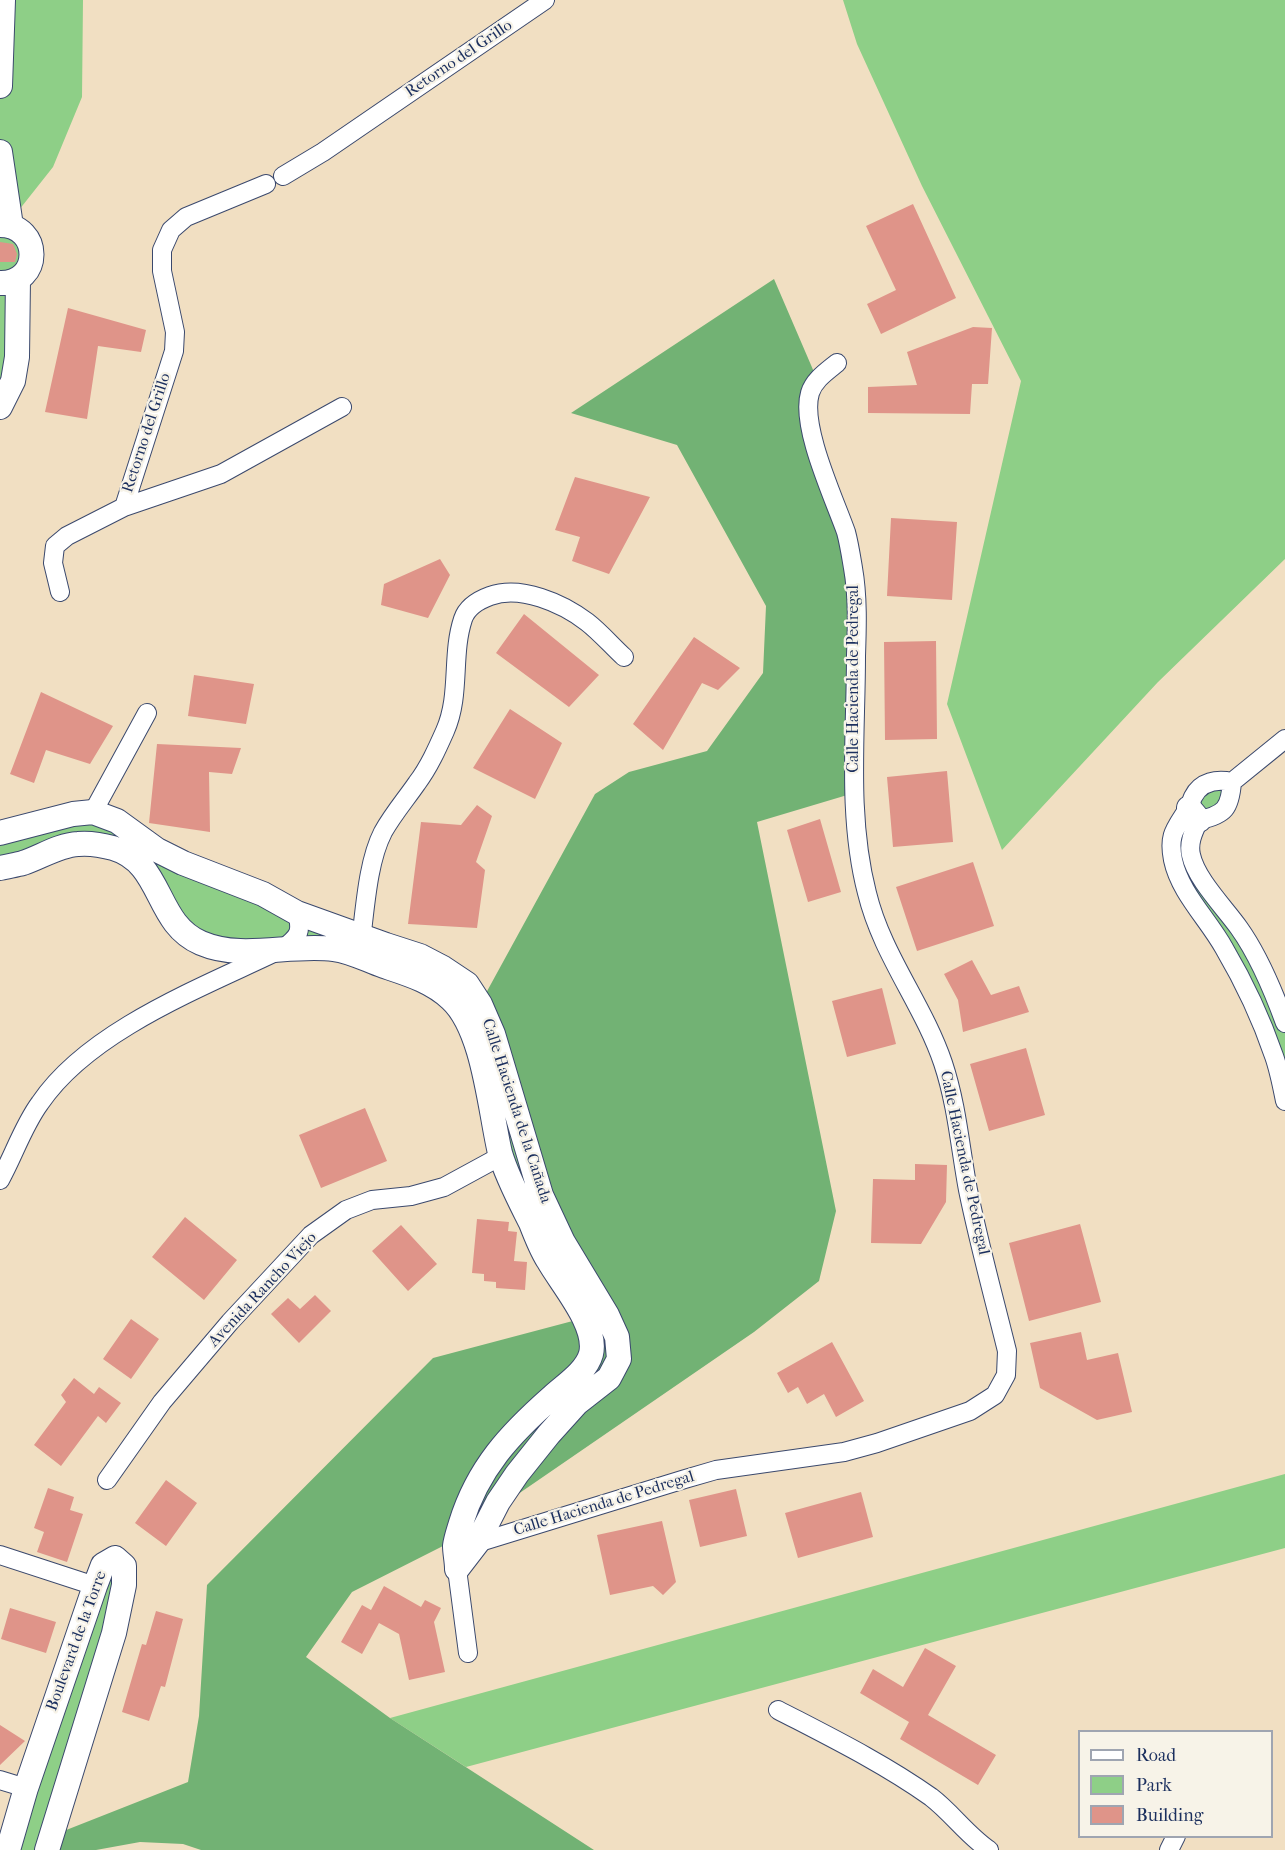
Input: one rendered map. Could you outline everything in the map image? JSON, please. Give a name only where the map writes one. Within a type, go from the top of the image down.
[{"type":"street","points":[[0,86],[3,0]]},
{"type":"street","name":"Retorno del Grillo","points":[[124,507],[174,351],[175,332],[162,272],[162,250],[171,230],[186,217],[275,180],[323,152],[545,0]]},
{"type":"street","points":[[0,152],[5,226],[25,235],[31,250],[29,267],[9,281],[17,357],[13,381],[0,407]]},
{"type":"street","name":"Calle Hacienda de Pedregal","points":[[466,1543],[716,1470],[844,1452],[877,1443],[970,1411],[995,1395],[1006,1375],[1007,1352],[969,1192],[953,1098],[942,1061],[929,1030],[875,923],[858,850],[854,793],[857,614],[854,572],[847,536],[810,431],[807,412],[810,393],[817,379],[837,363]]},
{"type":"street","name":"Retorno del Grillo","points":[[124,507],[221,474],[342,407]]},
{"type":"street","points":[[60,592],[53,563],[55,546],[67,536],[124,507]]},
{"type":"street","points":[[361,946],[373,863],[382,834],[424,772],[449,723],[456,688],[457,653],[464,617],[477,601],[499,593],[527,594],[560,606],[588,623],[624,657]]},
{"type":"street","points":[[0,832],[73,814],[93,812],[147,713]]},
{"type":"street","points":[[1285,739],[1232,782],[1217,780],[1202,786],[1194,795],[1190,854],[1199,874],[1240,930],[1271,986],[1285,1023]]},
{"type":"street","points":[[1232,782],[1231,799],[1224,811],[1214,817],[1194,814],[1175,826],[1171,845],[1174,863],[1186,890],[1222,945],[1248,991],[1275,1058],[1285,1101]]},
{"type":"street","name":"Calle Hacienda de la Cañada","points":[[93,812],[117,821],[157,850],[263,894],[434,986],[453,1000],[475,1041],[501,1156],[547,1258],[584,1318],[591,1334],[591,1355],[582,1371],[524,1422],[486,1467],[469,1497],[466,1543],[457,1569],[468,1653]]},
{"type":"street","name":"Calle Hacienda de la Cañada","points":[[0,868],[24,863],[57,849],[78,844],[126,852],[144,869],[173,922],[188,938],[223,950],[239,952],[311,947],[337,949],[361,946],[420,956],[466,984],[480,1004],[493,1034],[540,1195],[563,1242],[612,1326],[617,1337],[619,1359],[609,1378],[577,1403],[549,1434],[466,1543]]},
{"type":"street","points":[[284,948],[297,938],[301,926],[297,913]]},
{"type":"street","name":"Calle Hacienda de la Cañada","points":[[0,1180],[40,1102],[68,1068],[102,1041],[158,1010],[284,948]]},
{"type":"street","name":"Avenida Rancho Viejo","points":[[107,1480],[162,1402],[230,1322],[311,1235],[346,1210],[372,1200],[411,1196],[444,1187],[501,1156],[512,1160],[518,1159],[525,1143]]},
{"type":"street","points":[[0,1555],[95,1586]]},
{"type":"street","name":"Boulevard de la Torre","points":[[8,1850],[26,1788],[95,1586],[103,1565],[115,1558],[124,1566],[124,1585],[114,1633],[47,1850]]},
{"type":"street","points":[[778,1710],[875,1760],[933,1799],[976,1841],[989,1850]]},
{"type":"street","points":[[0,1780],[26,1788]]},
{"type":"green space","points":[[0,0],[83,0],[82,97],[53,167],[19,210],[25,235],[0,407]]},
{"type":"green space","points":[[843,0],[1285,0],[1285,559],[1158,682],[1002,850],[947,704],[1021,381],[922,186],[857,44]]},
{"type":"green space","points":[[774,279],[817,379],[810,393],[847,536],[854,793],[757,822],[836,1211],[819,1281],[754,1332],[441,1547],[352,1592],[306,1657],[390,1718],[594,1850],[201,1850],[183,1844],[140,1842],[96,1850],[47,1850],[51,1836],[188,1782],[199,1716],[207,1585],[433,1358],[584,1318],[563,1242],[480,1004],[595,794],[629,772],[707,751],[763,673],[766,606],[677,445],[571,413]]},
{"type":"green space","points":[[1217,779],[1231,799],[1199,820],[1190,854],[1285,1023],[1285,1101],[1275,1057],[1186,890],[1175,826]]},
{"type":"green space","points":[[73,814],[467,984],[591,1355],[547,1258],[463,1015],[378,964],[206,946],[156,888],[103,845],[0,868],[0,833]]},
{"type":"green space","points":[[1285,1474],[1285,1548],[466,1767],[390,1718]]},
{"type":"green space","points":[[124,1566],[47,1850],[8,1850],[95,1586]]},
{"type":"building","points":[[913,204],[956,298],[881,334],[867,304],[896,290],[866,226]]},
{"type":"building","points":[[0,242],[13,244],[17,254],[15,262],[0,262]]},
{"type":"building","points":[[68,308],[146,330],[141,352],[98,346],[87,419],[45,412]]},
{"type":"building","points":[[973,327],[992,328],[988,384],[972,384],[970,414],[868,413],[868,387],[917,385],[907,352]]},
{"type":"building","points":[[575,477],[650,497],[609,574],[572,561],[580,537],[555,530]]},
{"type":"building","points":[[891,518],[957,522],[952,600],[887,596]]},
{"type":"building","points":[[440,559],[450,575],[428,618],[381,605],[384,584]]},
{"type":"building","points":[[524,614],[599,675],[569,707],[496,653]]},
{"type":"building","points":[[694,637],[740,668],[718,690],[702,683],[663,750],[633,724]]},
{"type":"building","points":[[936,641],[937,739],[885,740],[884,642]]},
{"type":"building","points":[[194,675],[254,684],[246,724],[188,716]]},
{"type":"building","points":[[41,692],[113,726],[90,764],[46,750],[34,783],[10,774]]},
{"type":"building","points":[[510,709],[562,743],[535,799],[473,768]]},
{"type":"building","points":[[157,744],[241,748],[232,774],[209,772],[210,832],[149,823]]},
{"type":"building","points":[[947,771],[953,842],[893,847],[887,777]]},
{"type":"building","points":[[477,805],[492,816],[476,862],[485,870],[477,928],[408,924],[421,822],[461,825]]},
{"type":"building","points":[[820,819],[841,892],[808,902],[787,830]]},
{"type":"building","points":[[973,862],[994,926],[917,951],[896,887]]},
{"type":"building","points":[[972,960],[991,995],[1019,986],[1029,1012],[963,1032],[958,1000],[944,974]]},
{"type":"building","points":[[882,988],[896,1044],[847,1057],[832,1001]]},
{"type":"building","points":[[1026,1048],[1045,1115],[989,1131],[970,1064]]},
{"type":"building","points":[[365,1108],[387,1161],[321,1188],[299,1135]]},
{"type":"building","points":[[915,1164],[947,1165],[946,1202],[921,1244],[871,1243],[873,1179],[915,1180]]},
{"type":"building","points":[[185,1217],[237,1260],[204,1300],[152,1257]]},
{"type":"building","points":[[477,1219],[509,1222],[508,1231],[517,1232],[514,1261],[527,1262],[525,1290],[496,1288],[496,1282],[484,1281],[484,1274],[472,1273]]},
{"type":"building","points":[[1080,1224],[1101,1302],[1029,1321],[1009,1243]]},
{"type":"building","points":[[401,1225],[437,1264],[408,1291],[372,1251]]},
{"type":"building","points":[[315,1295],[331,1311],[299,1343],[271,1314],[288,1298],[300,1309]]},
{"type":"building","points":[[131,1319],[159,1339],[131,1379],[103,1359]]},
{"type":"building","points":[[1081,1332],[1087,1360],[1118,1353],[1132,1412],[1097,1420],[1040,1388],[1030,1343]]},
{"type":"building","points":[[832,1342],[864,1401],[836,1417],[824,1394],[807,1404],[798,1387],[788,1393],[777,1373]]},
{"type":"building","points":[[74,1378],[94,1394],[99,1387],[121,1403],[106,1423],[98,1416],[61,1466],[34,1445],[66,1402],[61,1395]]},
{"type":"building","points":[[166,1480],[197,1503],[166,1546],[135,1523]]},
{"type":"building","points":[[48,1488],[74,1497],[70,1510],[83,1514],[67,1562],[37,1552],[44,1532],[34,1528]]},
{"type":"building","points":[[736,1489],[747,1536],[700,1547],[689,1500]]},
{"type":"building","points":[[861,1492],[873,1537],[798,1558],[785,1513]]},
{"type":"building","points":[[662,1521],[676,1582],[663,1595],[653,1586],[610,1595],[597,1535]]},
{"type":"building","points":[[384,1586],[421,1607],[425,1600],[441,1608],[434,1622],[445,1672],[409,1680],[399,1634],[379,1623],[362,1654],[341,1642],[362,1605],[371,1610]]},
{"type":"building","points":[[10,1608],[56,1622],[46,1653],[1,1639]]},
{"type":"building","points":[[156,1611],[183,1619],[165,1687],[161,1686],[149,1721],[122,1712],[142,1644],[146,1645]]},
{"type":"building","points":[[925,1648],[956,1666],[928,1715],[996,1755],[978,1785],[900,1739],[909,1722],[860,1693],[873,1669],[903,1687]]},
{"type":"building","points":[[0,1725],[25,1741],[0,1765]]}]
